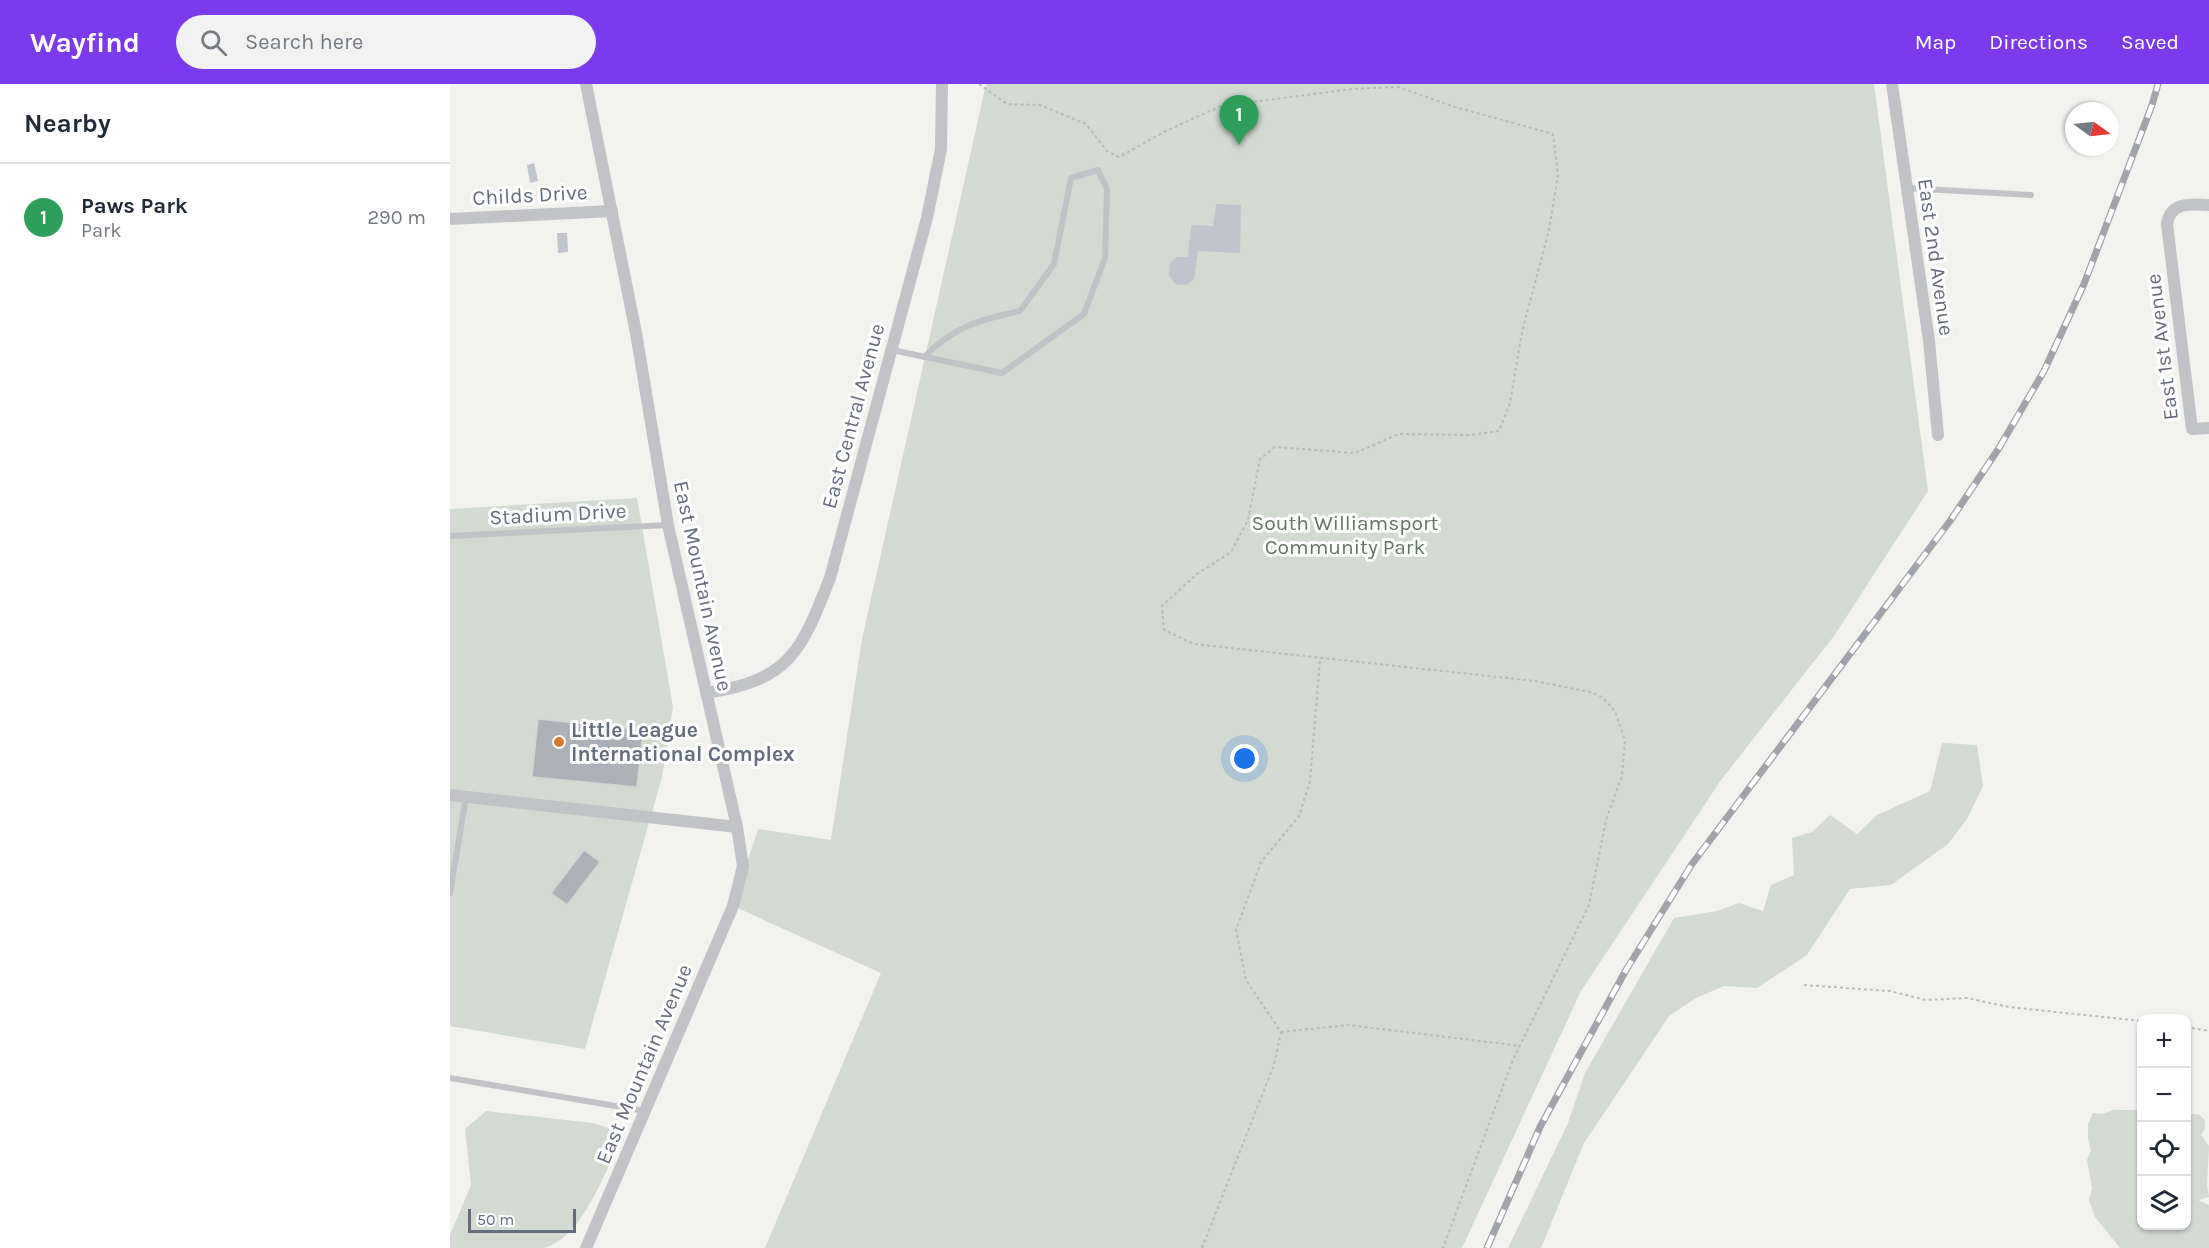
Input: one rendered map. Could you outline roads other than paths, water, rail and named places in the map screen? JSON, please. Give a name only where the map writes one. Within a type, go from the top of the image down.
[{"type":"street","name":"East Mountain Avenue","points":[[586,84],[612,211],[668,525],[737,827],[743,866],[733,906],[586,1248]]},
{"type":"street","name":"East Central Avenue","points":[[706,693],[758,682],[776,671],[792,657],[804,640],[830,578],[937,171],[943,120],[942,84]]},
{"type":"street","name":"East 2nd Avenue","points":[[1892,84],[1929,341],[1938,435]]},
{"type":"street","name":"East 1st Avenue","points":[[2209,205],[2188,204],[2179,207],[2168,217],[2167,224],[2192,429],[2209,428]]},
{"type":"street","name":"Childs Drive","points":[[450,219],[612,211]]},
{"type":"street","points":[[450,795],[737,827]]},
{"type":"lane","points":[[891,350],[1002,374],[1084,314],[1105,258],[1107,189],[1098,170],[1071,178],[1054,264],[1020,311],[974,321],[939,342],[924,357]]},
{"type":"lane","points":[[1906,188],[2031,195]]},
{"type":"lane","name":"Stadium Drive","points":[[450,536],[668,525]]},
{"type":"lane","points":[[450,893],[466,797]]},
{"type":"lane","points":[[450,1077],[646,1111]]},
{"type":"railway","points":[[1487,1248],[1540,1127],[1626,970],[1692,864],[1950,521],[1999,448],[2044,371],[2084,284],[2158,84]]},
{"type":"place","name":"Paws Park","points":[[1239,145]]},
{"type":"place","name":"Little League International Complex","points":[[559,742]]},
{"type":"park label","name":"South Williamsport Community Park","points":[[1345,535]]}]
